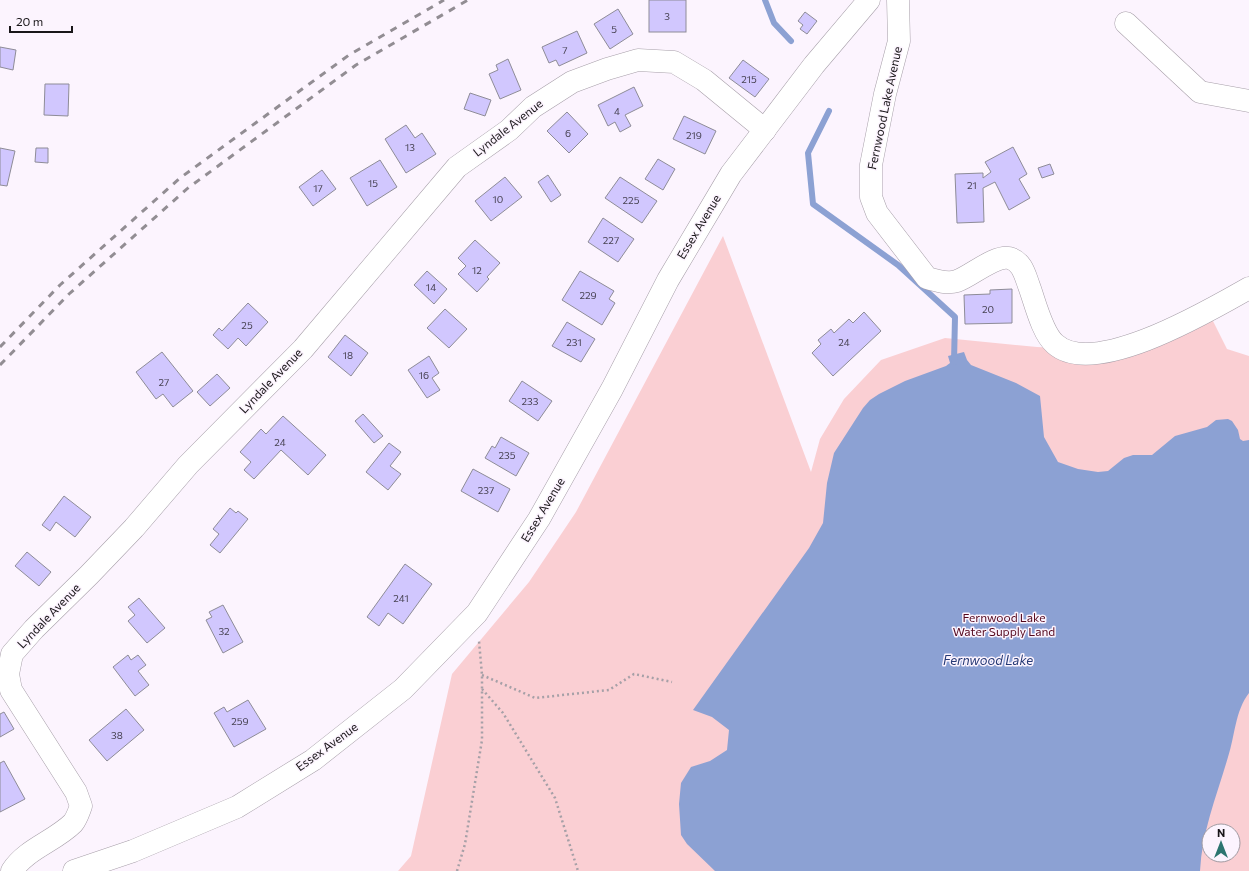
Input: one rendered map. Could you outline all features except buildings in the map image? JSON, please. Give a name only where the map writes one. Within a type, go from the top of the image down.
[{"type":"street","name":"Essex Avenue","points":[[74,871],[133,851],[237,807],[313,760],[403,689],[477,613],[539,519],[612,389],[676,266],[731,174],[814,65],[869,0]]},
{"type":"street","name":"Fernwood Lake Avenue","points":[[898,0],[899,41],[885,94],[871,165],[871,197],[877,213],[928,278],[940,282],[956,281],[993,262],[1004,258],[1010,258],[1019,263],[1024,272],[1042,323],[1053,342],[1063,350],[1078,354],[1099,354],[1167,332],[1249,288]]},
{"type":"street","points":[[1126,24],[1200,92],[1249,101]]},
{"type":"street","name":"Lyndale Avenue","points":[[12,871],[18,861],[48,842],[74,822],[82,806],[76,792],[11,690],[8,674],[12,654],[34,629],[134,528],[188,465],[302,349],[457,167],[509,130],[532,107],[572,82],[607,69],[638,60],[674,62],[704,80],[765,130]]},
{"type":"path","points":[[457,871],[465,844],[482,740],[482,675],[477,613]]},
{"type":"path","points":[[482,675],[535,698],[609,690],[634,674],[672,682]]},
{"type":"path","points":[[482,689],[504,713],[556,798],[578,871]]},
{"type":"green space","name":"Fernwood Lake Water Supply Land","points":[[723,236],[811,472],[820,439],[844,399],[881,360],[945,338],[1037,347],[1098,350],[1204,303],[1227,349],[1249,356],[1249,871],[398,871],[411,856],[452,674],[529,582],[576,512]]},
{"type":"water","name":"Fernwood Lake","points":[[964,352],[971,365],[1016,383],[1040,396],[1044,437],[1058,462],[1078,469],[1098,472],[1108,471],[1124,458],[1133,455],[1152,455],[1175,436],[1207,427],[1216,420],[1228,419],[1232,421],[1238,430],[1240,439],[1243,441],[1249,440],[1249,693],[1244,700],[1238,716],[1208,823],[1201,823],[1200,871],[715,871],[687,844],[681,835],[679,804],[681,783],[691,767],[710,761],[727,750],[729,730],[712,717],[693,710],[809,548],[823,523],[827,483],[834,453],[863,408],[870,400],[905,381],[946,366],[950,363],[948,356]]},
{"type":"waterway","points":[[765,0],[774,23],[791,41]]},
{"type":"waterway","points":[[829,111],[808,153],[813,204],[898,265],[955,317],[954,362]]},
{"type":"railway","points":[[0,347],[60,285],[180,178],[349,55],[444,0]]},
{"type":"railway","points":[[0,365],[69,294],[188,188],[356,65],[468,0]]}]
